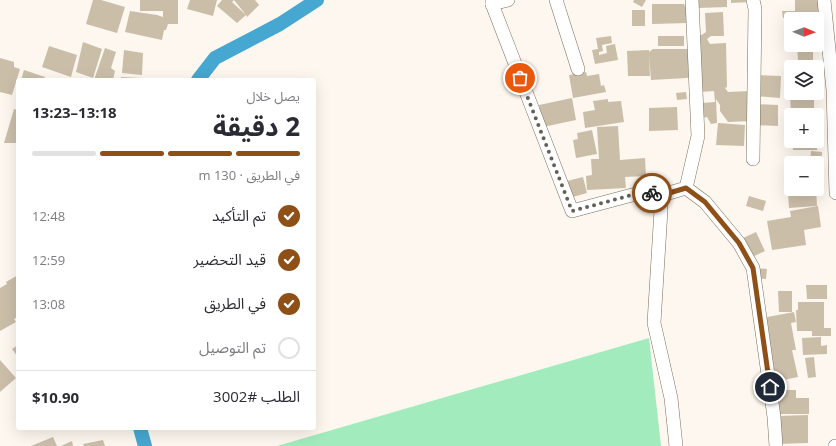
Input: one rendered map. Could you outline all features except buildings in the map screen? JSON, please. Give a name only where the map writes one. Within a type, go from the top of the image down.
[{"type":"street","points":[[508,0],[492,2],[572,211],[647,191],[659,196],[686,188]]},
{"type":"street","points":[[556,0],[578,68]]},
{"type":"street","points":[[686,188],[698,136],[692,0]]},
{"type":"street","points":[[753,0],[755,9],[753,159]]},
{"type":"street","points":[[824,0],[833,90],[836,194]]},
{"type":"street","points":[[686,188],[705,202],[739,243],[753,268],[774,417],[776,446]]},
{"type":"street","points":[[659,196],[661,210],[654,323],[671,398],[676,446]]},
{"type":"green space","points":[[649,338],[661,446],[277,446]]},
{"type":"waterway","points":[[200,78],[215,58],[280,24],[317,0]]},
{"type":"waterway","points":[[141,430],[145,446]]},
{"type":"way so far","points":[[520,78],[572,211],[647,191],[652,193]]},
{"type":"route","points":[[652,193],[659,196],[686,188],[705,202],[739,243],[753,268],[770,387]]}]
